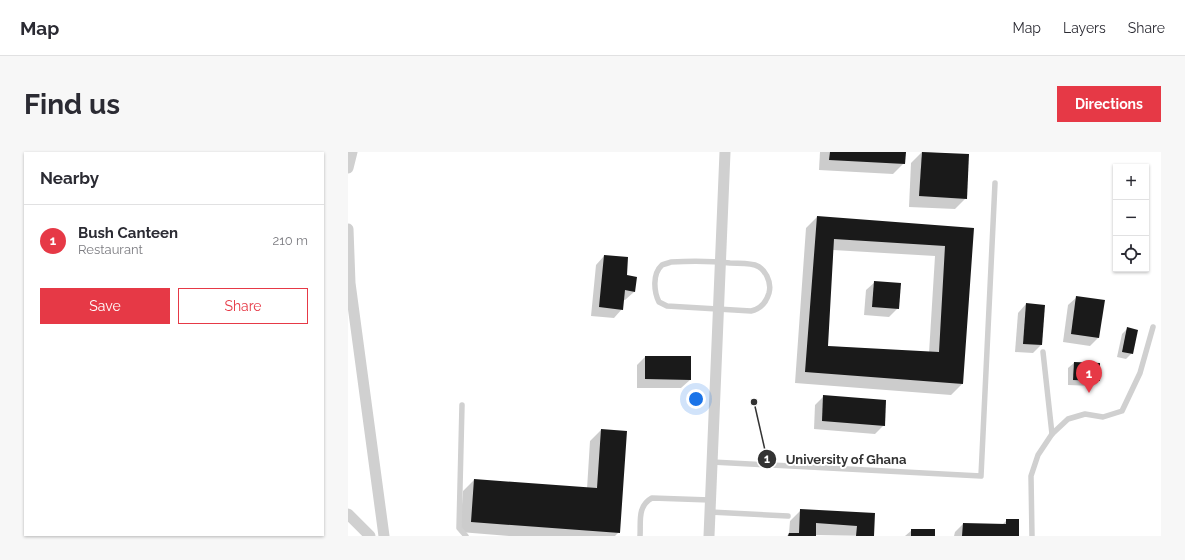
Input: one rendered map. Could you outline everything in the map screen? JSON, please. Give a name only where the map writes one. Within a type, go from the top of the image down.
[{"type":"street","points":[[348,168],[352,152]]},
{"type":"street","points":[[709,536],[725,152]]},
{"type":"street","points":[[348,229],[350,283],[384,536]]},
{"type":"street","points":[[348,514],[370,536]]},
{"type":"lane","points":[[712,462],[981,476],[995,183]]},
{"type":"lane","points":[[671,262],[721,262],[756,265],[764,270],[768,279],[769,291],[765,303],[759,309],[751,311],[667,306],[659,302],[654,287],[657,275],[662,266],[671,262]]},
{"type":"lane","points":[[1032,536],[1032,476],[1038,455],[1052,434],[1068,419],[1085,414],[1104,417],[1122,411],[1140,373],[1153,327]]},
{"type":"lane","points":[[1043,352],[1052,434]]},
{"type":"lane","points":[[462,404],[459,528],[466,536]]},
{"type":"lane","points":[[640,536],[642,508],[645,502],[652,498],[710,500]]},
{"type":"lane","points":[[710,512],[788,516]]},
{"type":"building","points":[[830,152],[906,152],[905,164],[829,160]]},
{"type":"building","points":[[922,152],[969,154],[967,199],[919,196]]},
{"type":"building","points":[[817,216],[974,228],[963,384],[805,372]],"holes":[[[834,239],[945,246],[939,352],[828,346]]]},
{"type":"building","points":[[604,255],[628,257],[627,275],[637,277],[635,292],[625,290],[623,310],[599,307]]},
{"type":"building","points":[[874,281],[901,283],[899,309],[872,307]]},
{"type":"building","points":[[1076,296],[1105,300],[1099,338],[1071,334]]},
{"type":"building","points":[[1026,303],[1045,305],[1042,345],[1023,344]]},
{"type":"building","points":[[1127,327],[1138,330],[1133,354],[1122,352]]},
{"type":"building","points":[[645,356],[691,356],[691,380],[645,379]]},
{"type":"building","points":[[1074,362],[1100,363],[1100,381],[1073,380]]},
{"type":"building","points":[[823,395],[886,400],[885,426],[822,421]]},
{"type":"building","points":[[601,429],[627,431],[620,533],[471,522],[474,479],[597,488]]},
{"type":"building","points":[[800,509],[875,513],[874,536],[856,536],[857,526],[816,523],[816,536],[788,536],[789,533],[799,533]]},
{"type":"building","points":[[1006,519],[1019,519],[1019,536],[962,536],[963,523],[1006,524]]},
{"type":"building","points":[[911,529],[935,529],[935,536],[911,536]]},
{"type":"place","name":"Bush Canteen","points":[[1089,393]]},
{"type":"place","name":"University of Ghana","points":[[754,402]]}]
